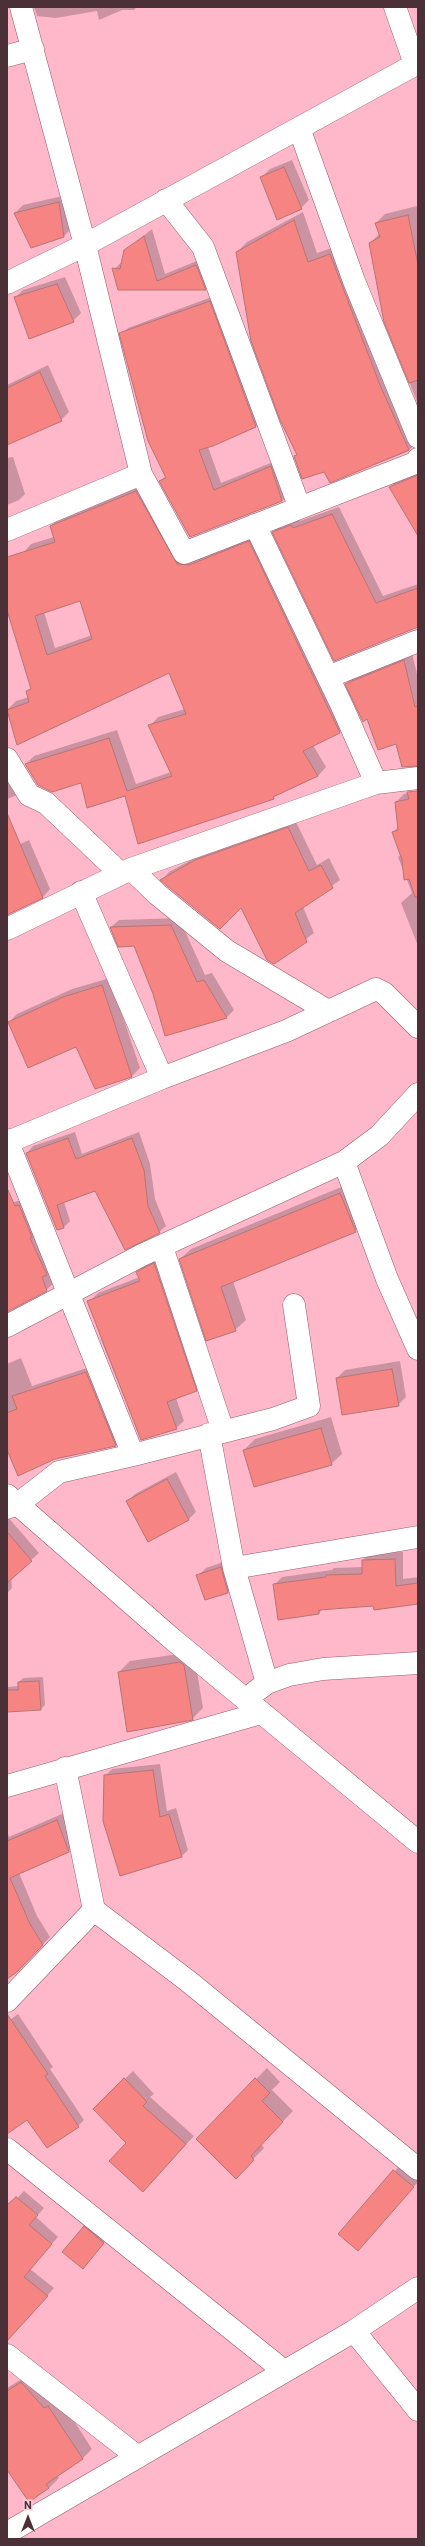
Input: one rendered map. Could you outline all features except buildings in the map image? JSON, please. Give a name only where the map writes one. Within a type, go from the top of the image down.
[{"type":"street","points":[[21,7],[85,245],[141,474],[184,553],[299,506],[414,464],[418,459]]},
{"type":"street","points":[[7,283],[85,245],[416,63],[395,7]]},
{"type":"street","points":[[7,56],[33,49]]},
{"type":"street","points":[[299,128],[356,287],[418,437]]},
{"type":"street","points":[[166,200],[203,247],[299,506]]},
{"type":"street","points":[[7,530],[141,474]]},
{"type":"street","points":[[255,525],[328,677],[376,782]]},
{"type":"street","points":[[328,677],[418,641]]},
{"type":"street","points":[[7,758],[29,795],[46,803],[125,871],[157,894],[227,951],[328,1011]]},
{"type":"street","points":[[7,928],[125,871],[376,782],[418,779]]},
{"type":"street","points":[[81,892],[162,1078]]},
{"type":"street","points":[[133,1455],[69,1292],[7,1141],[162,1078],[286,1031],[371,990],[379,990],[418,1027]]},
{"type":"street","points":[[7,1326],[69,1292],[344,1162],[379,1136],[418,1094]]},
{"type":"street","points":[[344,1162],[387,1279],[418,1349]]},
{"type":"street","points":[[162,1247],[216,1432],[234,1568],[267,1683]]},
{"type":"street","points":[[294,1305],[308,1406],[274,1419],[216,1432],[133,1455],[59,1472],[11,1502],[245,1700],[418,1842]]},
{"type":"street","points":[[234,1568],[418,1537]]},
{"type":"street","points":[[245,1700],[267,1683],[289,1675],[323,1669],[418,1663]]},
{"type":"street","points":[[7,1786],[65,1768],[261,1713]]},
{"type":"street","points":[[65,1768],[94,1910],[188,1981],[418,2169]]},
{"type":"street","points":[[7,2001],[94,1910]]},
{"type":"street","points":[[7,2149],[284,2371]]},
{"type":"street","points":[[7,2533],[354,2331],[418,2288]]},
{"type":"street","points":[[354,2331],[418,2410]]},
{"type":"street","points":[[7,2355],[138,2457]]}]
